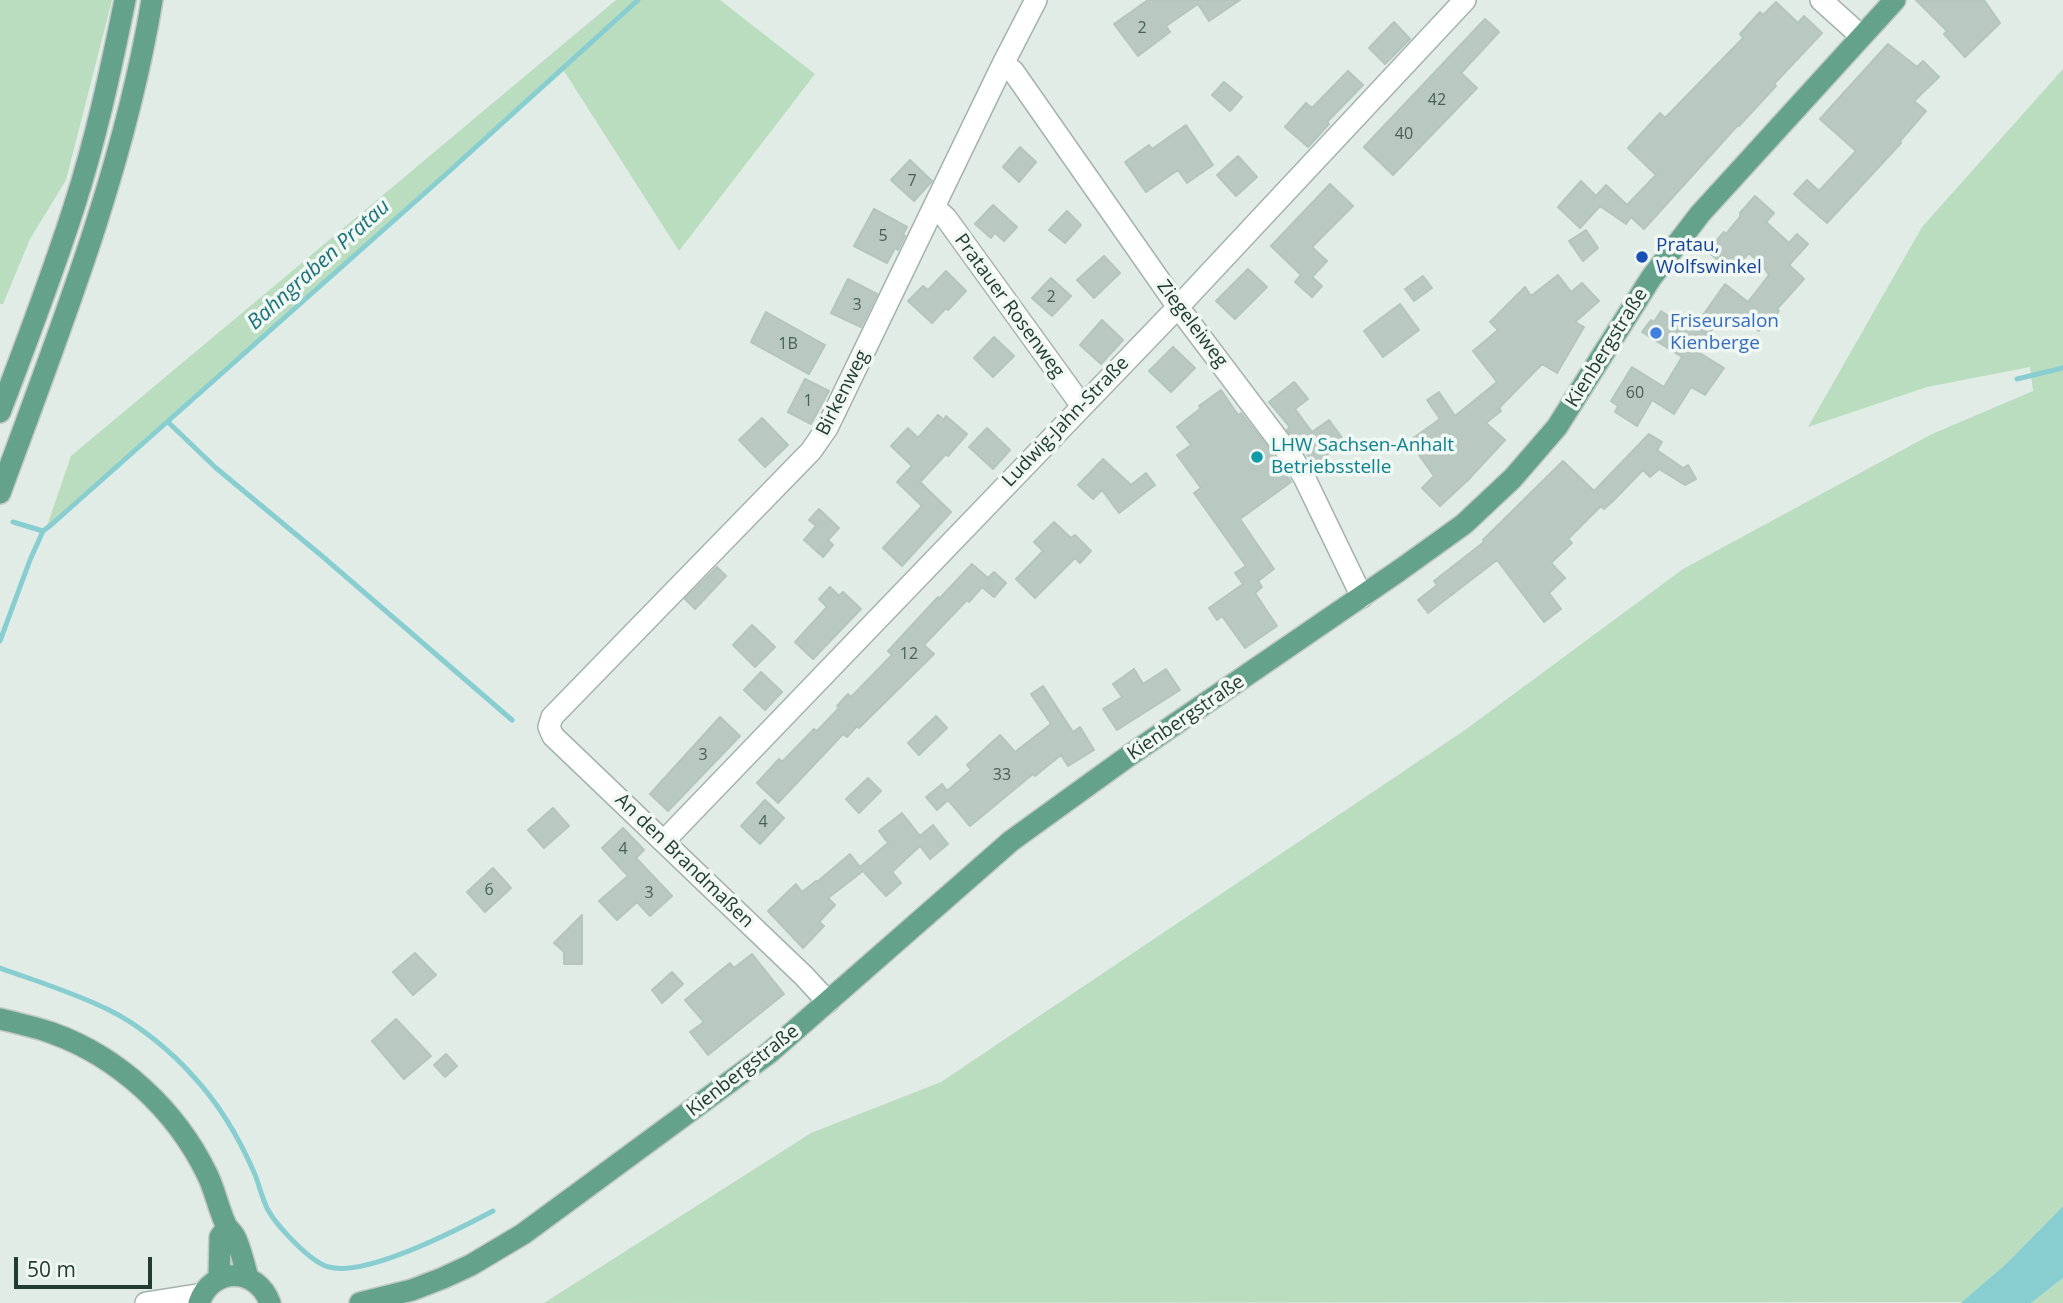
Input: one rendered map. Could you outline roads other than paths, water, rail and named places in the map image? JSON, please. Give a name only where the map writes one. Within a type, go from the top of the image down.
[{"type":"main road","points":[[0,412],[40,309],[75,205],[114,57],[125,0]]},
{"type":"main road","points":[[0,493],[94,228],[138,74],[152,0]]},
{"type":"main road","name":"Kienbergstraße","points":[[360,1303],[412,1290],[443,1278],[471,1265],[523,1234],[741,1075],[1011,841],[1130,755],[1464,524],[1529,460],[1570,407],[1638,298],[1679,240],[1717,194],[1895,0]]},
{"type":"main road","points":[[0,1019],[50,1032],[81,1046],[128,1076],[150,1095],[167,1113],[196,1153],[208,1175],[226,1228],[234,1234],[248,1278]]},
{"type":"main road","points":[[219,1279],[220,1237],[226,1228]]},
{"type":"main road","points":[[201,1299],[210,1285],[233,1275],[248,1278],[262,1287],[276,1302]]},
{"type":"street","name":"Birkenweg","points":[[552,717],[811,451],[833,417],[1036,0]]},
{"type":"street","name":"Ludwig-Jahn-Straße","points":[[664,841],[1178,307],[1465,0]]},
{"type":"street","points":[[1821,0],[1861,36]]},
{"type":"street","name":"Ziegeleiweg","points":[[1003,64],[1013,71],[1178,307],[1295,462],[1362,597]]},
{"type":"street","name":"Pratauer Rosenweg","points":[[935,208],[946,218],[1082,406]]},
{"type":"street","name":"An den Brandmaßen","points":[[552,717],[549,727],[553,736],[828,1002]]},
{"type":"street","points":[[146,1303],[201,1299]]},
{"type":"water","points":[[2063,1206],[2063,1278],[2031,1303],[1961,1303],[2006,1264]]},
{"type":"waterway","name":"Bahngraben Pratau","points":[[13,522],[43,531],[51,525],[638,0]]},
{"type":"waterway","points":[[2017,379],[2063,368]]},
{"type":"waterway","points":[[168,422],[216,468],[512,720]]},
{"type":"waterway","points":[[0,641],[43,531]]},
{"type":"waterway","points":[[0,968],[109,1010],[154,1039],[185,1067],[211,1097],[234,1132],[272,1217],[295,1243],[322,1264],[345,1268],[388,1258],[412,1250],[493,1211]]},
{"type":"place","name":"Pratau, Wolfswinkel","points":[[1642,257]]},
{"type":"place","name":"Friseursalon Kienberge","points":[[1656,333]]},
{"type":"place","name":"LHW Sachsen-Anhalt Betriebsstelle","points":[[1257,457]]}]
